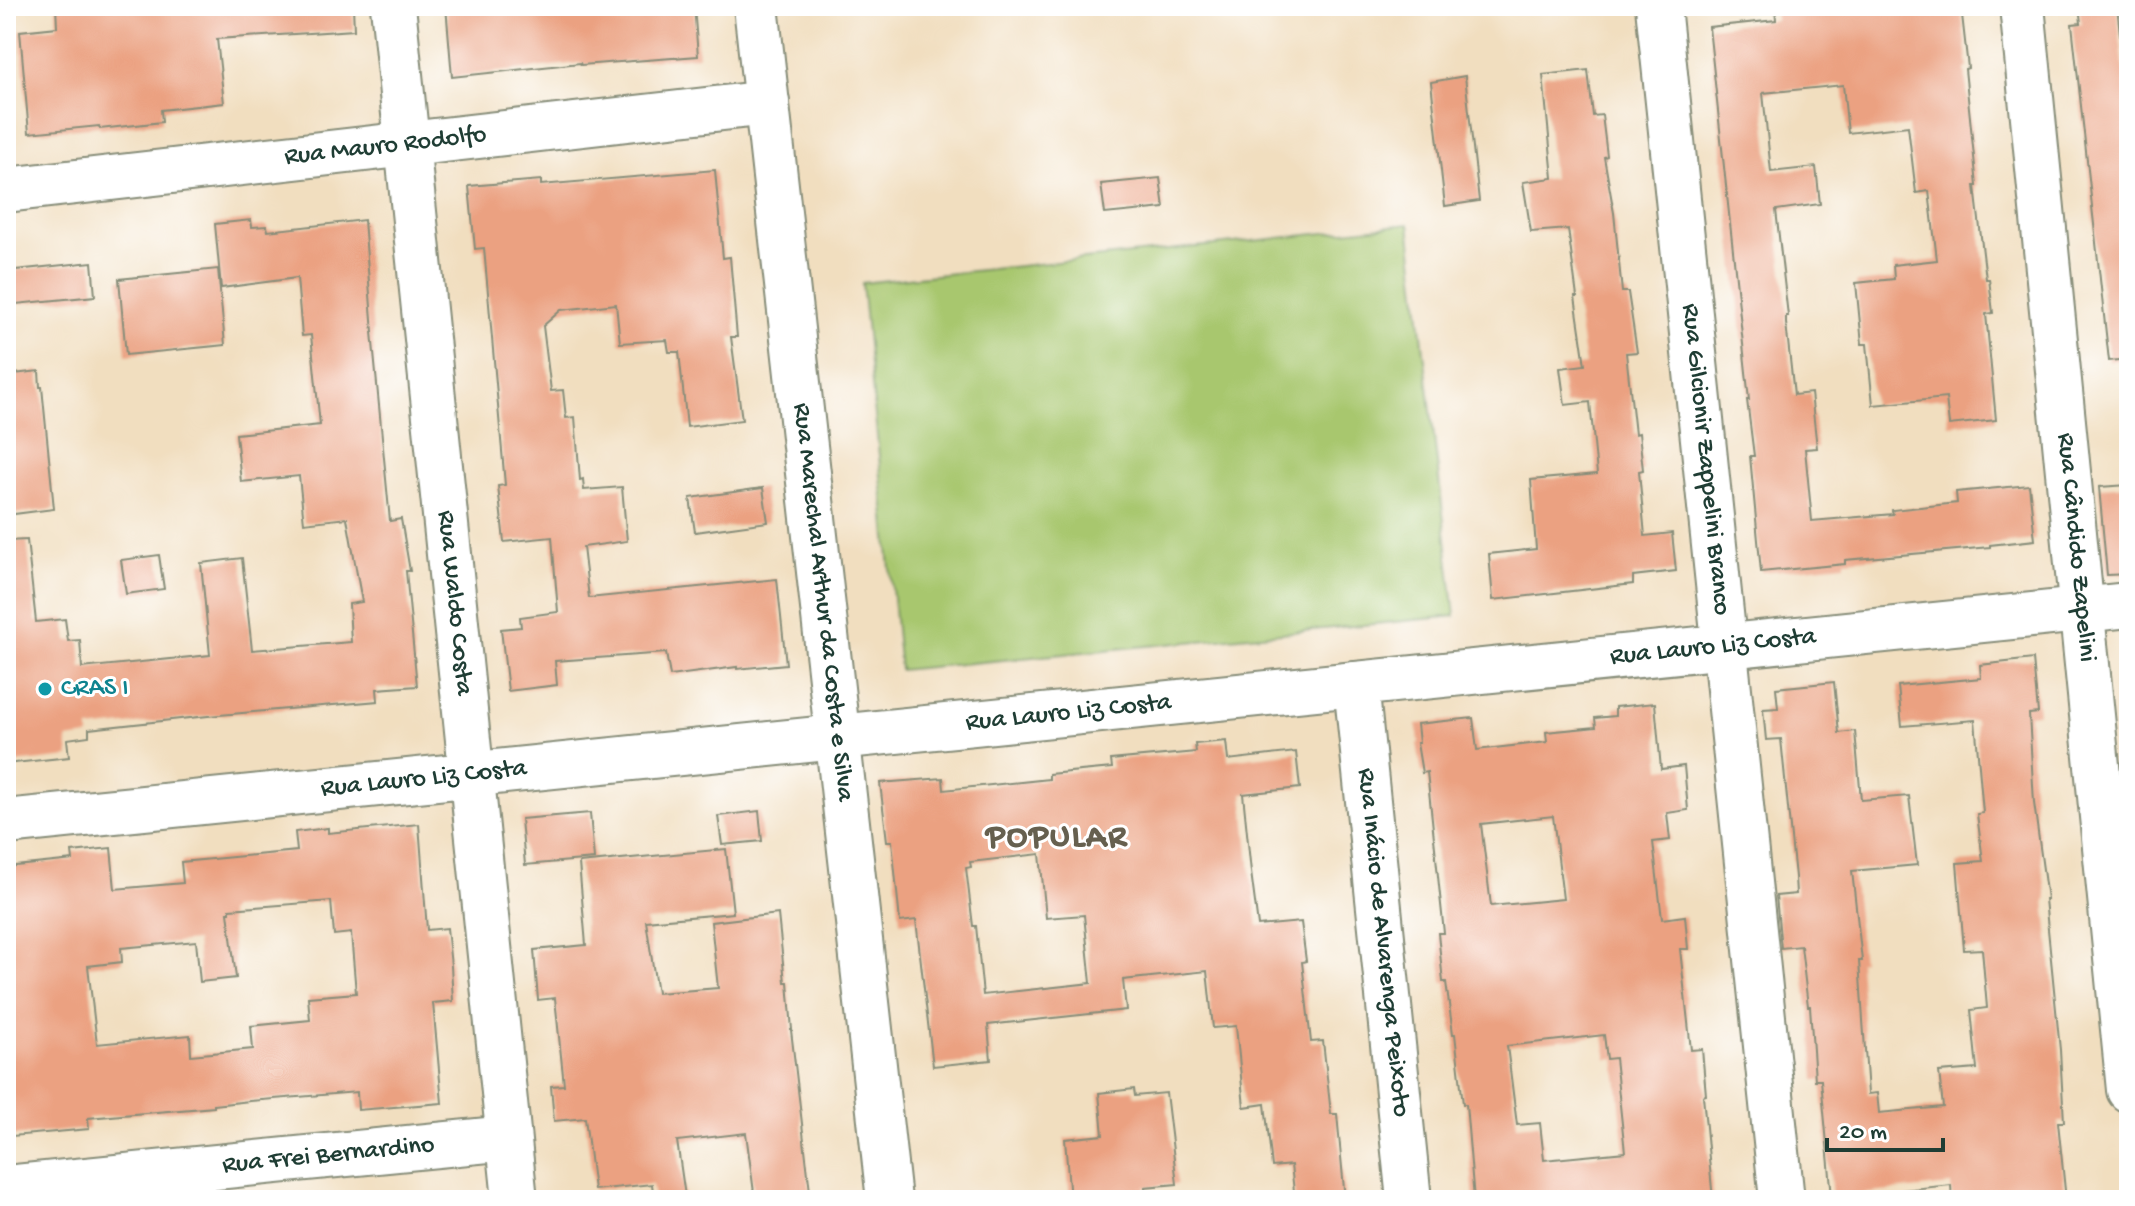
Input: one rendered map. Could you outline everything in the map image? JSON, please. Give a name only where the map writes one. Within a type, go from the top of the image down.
[{"type":"street","name":"Rua Waldo Costa","points":[[393,6],[515,1200]]},
{"type":"street","name":"Rua Marechal Arthur da Costa e Silva","points":[[756,6],[889,1200]]},
{"type":"street","name":"Rua Gilcionir Zappelini Branco","points":[[1658,6],[1782,1200]]},
{"type":"street","name":"Rua Cândido Zapelini","points":[[2022,6],[2129,1090]]},
{"type":"street","name":"Rua Mauro Rodolfo","points":[[6,190],[767,103]]},
{"type":"street","name":"Rua Lauro Liz Costa","points":[[6,822],[2129,605]]},
{"type":"street","name":"Rua Inácio de Alvarenga Peixoto","points":[[1356,684],[1409,1200]]},
{"type":"street","name":"Rua Frei Bernardino","points":[[6,1188],[508,1138]]},
{"type":"green space","points":[[1409,224],[1455,616],[900,670],[862,283]]},
{"type":"building","points":[[56,6],[353,6],[354,30],[217,39],[224,103],[161,110],[162,122],[29,133],[20,31],[57,27]]},
{"type":"building","points":[[446,6],[694,6],[698,56],[580,63],[452,77]]},
{"type":"building","points":[[1775,6],[1961,6],[1975,186],[1993,313],[1986,314],[1996,420],[1949,425],[1946,398],[1873,405],[1867,344],[1862,344],[1856,283],[1894,279],[1893,265],[1937,260],[1929,191],[1916,193],[1908,126],[1848,133],[1843,85],[1763,93],[1771,172],[1816,167],[1820,204],[1776,210],[1794,395],[1811,393],[1817,448],[1805,449],[1812,521],[1893,514],[1892,510],[1957,503],[1956,492],[2029,485],[2035,540],[1761,572],[1750,456],[1754,456],[1749,400],[1709,27],[1776,20]]},
{"type":"building","points":[[2079,6],[2117,6],[2128,109],[2125,109],[2129,147],[2129,359],[2109,361],[2072,24],[2081,23]]},
{"type":"building","points":[[1588,70],[1593,116],[1602,115],[1607,156],[1604,157],[1614,213],[1622,292],[1628,292],[1637,352],[1626,353],[1635,434],[1639,433],[1643,470],[1639,471],[1645,536],[1672,533],[1676,571],[1633,576],[1633,584],[1493,600],[1489,554],[1536,549],[1531,480],[1597,474],[1590,402],[1565,405],[1560,368],[1585,365],[1568,229],[1531,232],[1523,182],[1553,178],[1543,75]]},
{"type":"building","points":[[1465,76],[1479,201],[1445,206],[1431,82]]},
{"type":"building","points":[[715,170],[723,258],[730,257],[737,337],[731,337],[742,420],[687,427],[679,352],[669,352],[667,340],[620,343],[616,304],[561,310],[543,326],[551,391],[563,390],[566,418],[575,417],[580,480],[583,479],[584,490],[622,487],[627,541],[583,547],[589,598],[777,579],[786,664],[670,676],[666,653],[555,661],[557,685],[508,691],[501,629],[521,627],[520,617],[558,612],[552,537],[504,542],[498,486],[505,485],[484,248],[475,249],[469,186],[541,180],[541,185]]},
{"type":"building","points":[[1160,178],[1164,208],[1105,214],[1101,184]]},
{"type":"building","points":[[251,220],[252,227],[267,226],[268,231],[364,220],[390,521],[401,519],[410,571],[406,571],[417,686],[377,689],[378,701],[89,729],[89,736],[67,739],[69,757],[6,764],[6,541],[27,540],[36,622],[65,619],[68,641],[80,640],[82,668],[210,655],[201,563],[242,558],[252,650],[351,642],[349,604],[362,602],[347,518],[304,523],[299,476],[241,482],[236,434],[320,425],[311,335],[302,336],[297,278],[221,288],[215,224]]},
{"type":"building","points":[[92,262],[95,296],[6,305],[6,271]]},
{"type":"building","points":[[218,269],[225,345],[126,355],[119,279]]},
{"type":"building","points":[[39,371],[54,509],[6,515],[6,375]]},
{"type":"building","points":[[2129,485],[2129,574],[2107,575],[2099,487]]},
{"type":"building","points":[[763,488],[768,522],[695,532],[690,498]]},
{"type":"building","points":[[159,555],[164,589],[126,594],[121,560]]},
{"type":"building","points":[[2033,659],[2038,713],[2029,714],[2034,803],[2047,899],[2060,1050],[2064,1122],[2058,1122],[2066,1200],[1952,1200],[1951,1185],[1832,1197],[1821,1080],[1815,1080],[1810,1006],[1801,946],[1781,948],[1776,896],[1796,894],[1795,877],[1781,739],[1766,740],[1763,709],[1778,708],[1776,688],[1834,682],[1839,733],[1855,731],[1861,800],[1909,796],[1917,865],[1852,871],[1862,961],[1859,961],[1868,1094],[1877,1093],[1879,1113],[1943,1107],[1939,1072],[1977,1069],[1971,1010],[1987,1008],[1982,949],[1964,950],[1957,863],[1983,861],[1977,814],[1983,813],[1975,720],[1902,726],[1898,686],[1981,678],[1980,665]]},
{"type":"building","points":[[1655,703],[1661,769],[1684,766],[1688,810],[1667,813],[1670,840],[1653,842],[1662,919],[1685,916],[1688,949],[1680,949],[1691,1050],[1702,1049],[1706,1095],[1703,1096],[1713,1200],[1474,1200],[1466,1104],[1463,1104],[1446,982],[1443,982],[1438,933],[1444,933],[1427,772],[1422,773],[1417,724],[1473,718],[1477,750],[1547,742],[1546,732],[1596,727],[1595,718],[1615,716],[1615,707]],"holes":[[[1553,816],[1563,899],[1491,906],[1481,824]],[[1604,1035],[1607,1059],[1615,1058],[1625,1152],[1544,1160],[1540,1123],[1517,1125],[1507,1046]]]},
{"type":"building","points":[[1226,741],[1228,760],[1296,752],[1300,788],[1243,794],[1251,872],[1258,926],[1301,922],[1311,1042],[1323,1041],[1331,1114],[1337,1114],[1345,1200],[1295,1200],[1291,1165],[1272,1167],[1265,1104],[1244,1107],[1236,1026],[1213,1028],[1207,971],[1123,980],[1126,1010],[988,1025],[991,1060],[933,1066],[916,920],[900,922],[892,841],[887,841],[880,783],[943,778],[944,790],[1049,779],[1049,774],[1112,768],[1111,760],[1196,752],[1195,744]],"holes":[[[1040,854],[1046,918],[1084,915],[1091,983],[983,995],[966,868],[971,867],[970,862]]]},
{"type":"building","points":[[759,811],[762,841],[722,845],[718,816]]},
{"type":"building","points":[[590,813],[594,859],[525,865],[521,819]]},
{"type":"building","points":[[419,824],[427,930],[447,928],[451,966],[453,1001],[433,1003],[442,1103],[358,1110],[357,1092],[88,1118],[89,1129],[12,1136],[6,1087],[6,867],[73,860],[72,852],[111,848],[115,889],[183,883],[181,862],[297,851],[295,832],[328,828],[328,833]],"holes":[[[331,901],[334,935],[351,933],[356,993],[308,997],[310,1020],[251,1026],[253,1049],[191,1055],[190,1035],[97,1044],[88,966],[122,962],[121,948],[196,941],[200,982],[236,978],[230,909]]]},
{"type":"building","points":[[726,849],[733,913],[646,921],[657,993],[718,988],[711,922],[778,914],[811,1200],[755,1200],[746,1133],[677,1141],[685,1196],[654,1199],[652,1184],[594,1190],[585,1118],[554,1121],[551,1086],[564,1085],[555,998],[538,1000],[534,950],[586,945],[579,863]]},
{"type":"building","points":[[1134,1089],[1135,1096],[1166,1093],[1177,1184],[1145,1187],[1146,1200],[1070,1200],[1065,1139],[1103,1135],[1099,1093]]},
{"type":"place","name":"CRAS I","points":[[45,689]]},
{"type":"district","name":"POPULAR","points":[[1057,839]]}]
